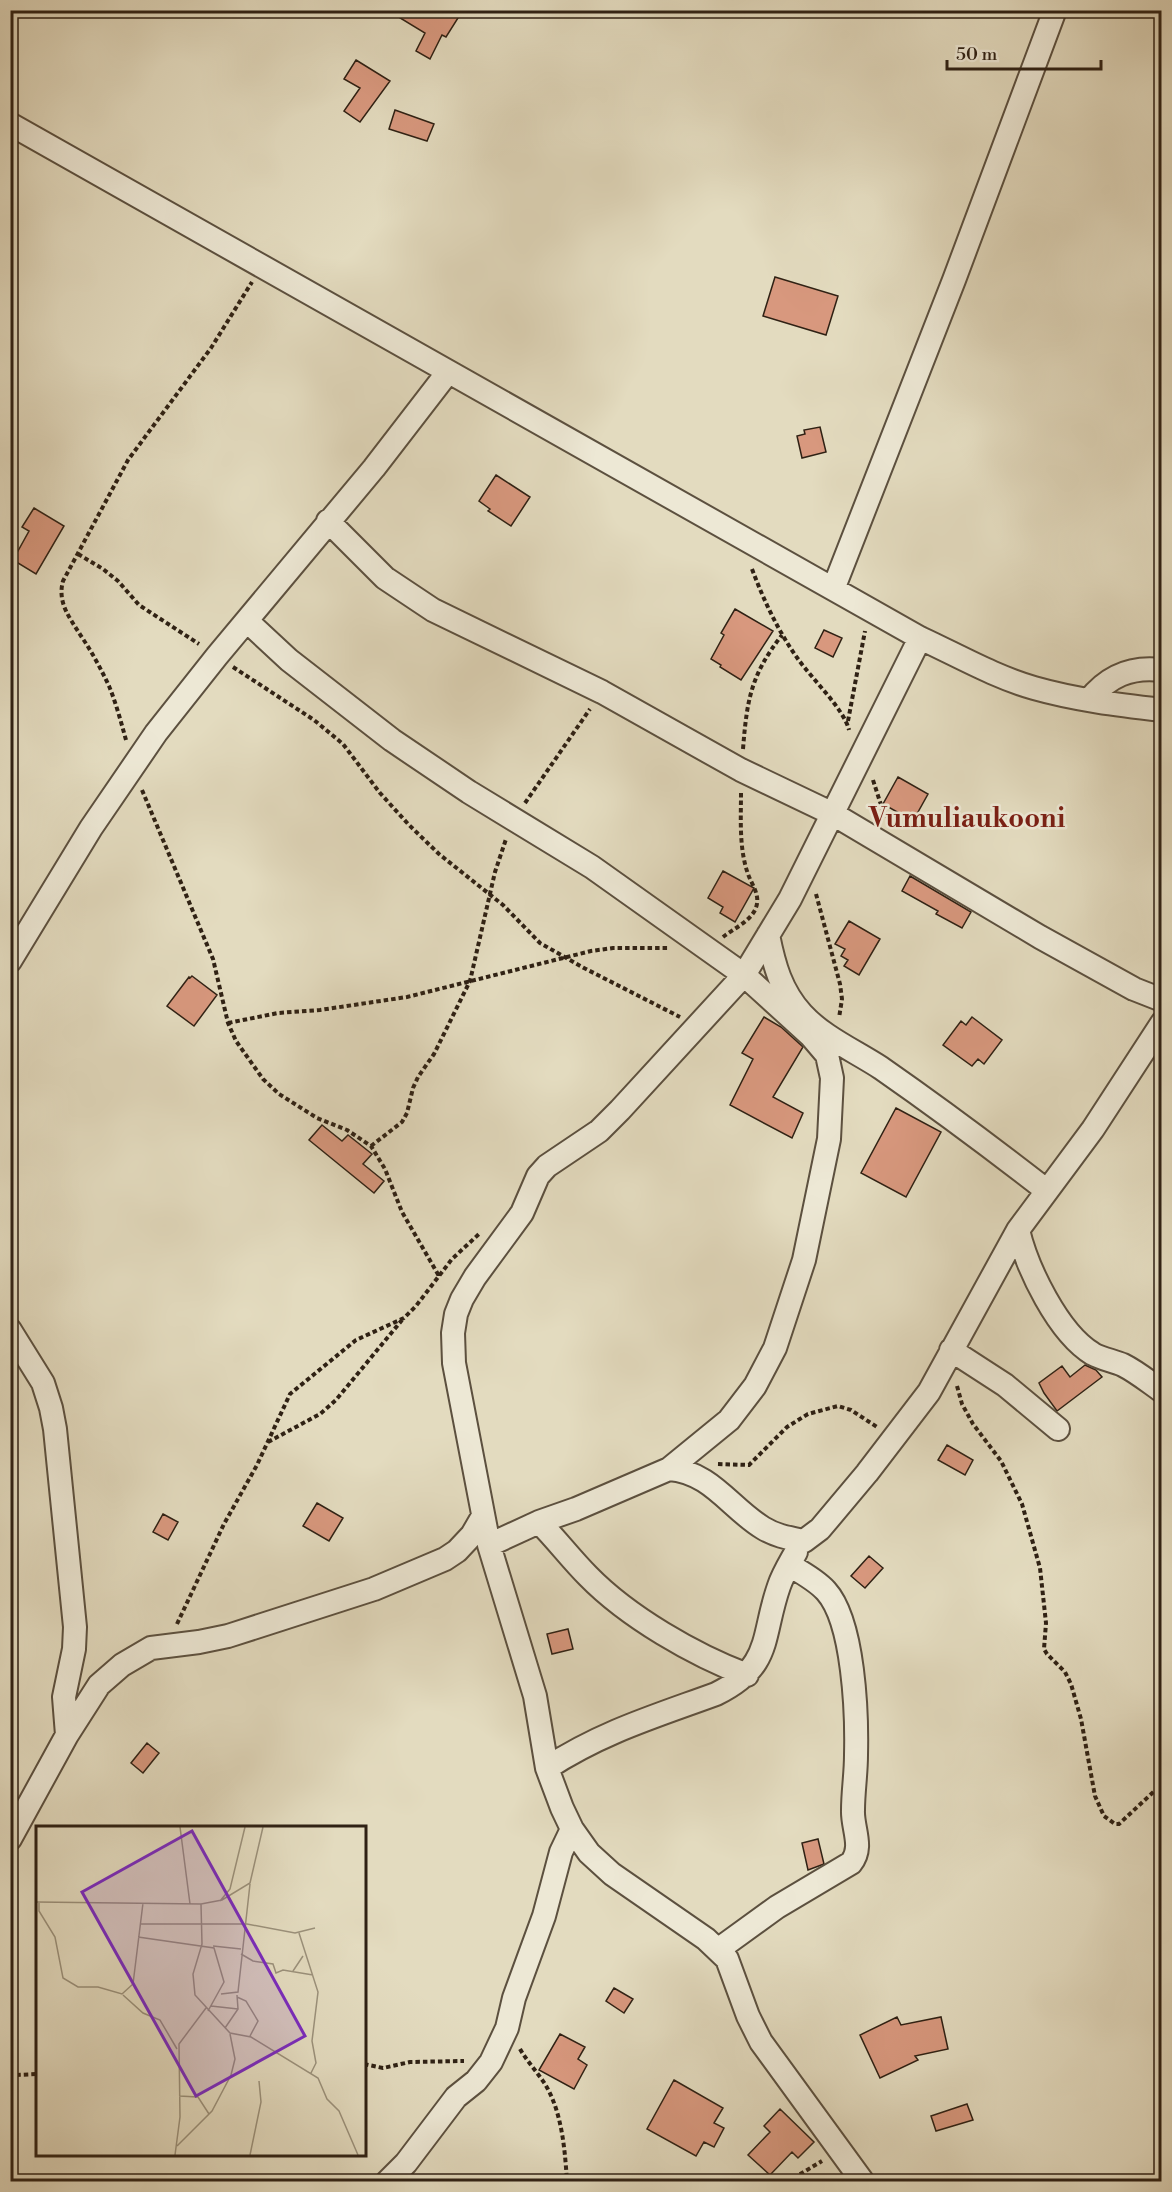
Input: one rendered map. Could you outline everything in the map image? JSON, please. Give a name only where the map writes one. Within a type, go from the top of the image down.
[{"type":"street","points":[[834,588],[1055,10]]},
{"type":"street","points":[[10,124],[920,638],[1033,688],[1089,700],[1161,710]]},
{"type":"street","points":[[10,961],[91,828],[132,766],[217,656],[374,468],[448,372]]},
{"type":"street","points":[[328,521],[385,578],[425,605],[457,623],[602,692],[741,770],[833,814],[1040,937],[1134,989],[1161,1000]]},
{"type":"street","points":[[247,621],[315,681],[392,740],[513,819],[592,867],[744,975],[810,1035],[827,1055],[832,1077],[829,1139],[804,1260],[775,1348],[755,1386],[729,1420],[678,1470],[539,1522],[489,1545]]},
{"type":"street","points":[[863,2181],[761,2042],[748,2016],[730,1965],[719,1949],[612,1874],[589,1853],[572,1829],[547,1768],[535,1695],[489,1545],[454,1363],[453,1334],[456,1314],[462,1299],[475,1277],[522,1213],[542,1171],[599,1131],[744,975],[808,863],[920,638]]},
{"type":"street","points":[[1089,700],[1099,687],[1122,673],[1135,669],[1161,669]]},
{"type":"street","points":[[768,935],[779,981],[803,1015],[834,1039],[936,1107],[1046,1190]]},
{"type":"street","points":[[547,1768],[605,1734],[716,1694],[747,1675],[757,1662],[765,1644],[779,1585],[789,1564],[804,1541],[820,1529],[893,1441],[928,1392],[954,1352],[1018,1230],[1093,1129],[1161,1023]]},
{"type":"street","points":[[1018,1230],[1024,1254],[1035,1280],[1069,1330],[1092,1353],[1126,1367],[1161,1391]]},
{"type":"street","points":[[10,1330],[43,1383],[55,1429],[75,1627],[74,1649],[64,1697],[67,1735]]},
{"type":"street","points":[[954,1352],[1005,1385],[1058,1429]]},
{"type":"street","points":[[678,1470],[713,1487],[764,1528],[783,1537],[804,1541]]},
{"type":"street","points":[[10,1839],[67,1735],[99,1685],[122,1665],[151,1648],[228,1636],[374,1588],[445,1559],[457,1551],[472,1535],[483,1516]]},
{"type":"street","points":[[539,1522],[587,1575],[619,1603],[700,1655],[747,1675]]},
{"type":"street","points":[[719,1949],[748,1926],[851,1863],[856,1857],[858,1845],[852,1809],[856,1735],[852,1667],[848,1646],[836,1608],[826,1591],[789,1564]]},
{"type":"street","points":[[387,2181],[406,2163],[456,2097],[476,2081],[492,2062],[507,2028],[514,1998],[544,1916],[561,1852],[572,1829]]},
{"type":"path","points":[[262,266],[211,348],[128,460],[63,581],[60,590],[62,602],[69,619],[109,686],[118,710],[132,766],[213,959],[228,1023],[236,1041],[248,1060],[279,1094],[317,1118],[347,1130],[371,1146],[385,1169],[402,1212],[439,1276]]},
{"type":"path","points":[[742,537],[761,591],[782,635],[815,682],[848,722],[867,606]]},
{"type":"path","points":[[78,554],[118,581],[139,605],[294,706],[337,739],[356,759],[374,786],[409,825],[540,943],[697,1026]]},
{"type":"path","points":[[228,1023],[278,1013],[320,1010],[407,997],[563,957],[613,948],[708,949],[751,916],[756,908],[757,890],[747,870],[741,839],[741,770],[746,707],[758,669],[782,635]]},
{"type":"path","points":[[371,1146],[402,1122],[418,1077],[439,1046],[470,981],[497,864],[513,819],[602,692]]},
{"type":"path","points":[[861,754],[876,787],[882,808],[893,825]]},
{"type":"path","points":[[808,863],[840,984],[842,999],[834,1039]]},
{"type":"path","points":[[267,1443],[320,1414],[336,1400],[416,1306],[452,1259],[483,1230]]},
{"type":"path","points":[[166,1647],[224,1524],[257,1465],[287,1400],[299,1385],[356,1340],[404,1318]]},
{"type":"path","points":[[954,1352],[956,1379],[962,1404],[1011,1479],[1030,1528],[1040,1568],[1046,1623],[1044,1649],[1065,1672],[1077,1697],[1095,1796],[1104,1816],[1115,1824],[1119,1824],[1161,1785]]},
{"type":"path","points":[[678,1470],[704,1463],[749,1465],[787,1427],[808,1414],[838,1406],[869,1420],[893,1441]]},
{"type":"path","points":[[507,2028],[533,2070],[545,2084],[555,2108],[567,2181]]},
{"type":"path","points":[[366,2064],[384,2068],[410,2062],[492,2062]]},
{"type":"path","points":[[10,2071],[16,2075],[36,2074]]},
{"type":"path","points":[[787,2181],[840,2149]]},
{"type":"building","points":[[387,10],[454,10],[452,14],[458,18],[446,37],[442,35],[430,59],[416,51],[425,33]]},
{"type":"building","points":[[356,60],[390,81],[360,122],[344,111],[360,88],[344,79]]},
{"type":"building","points":[[395,110],[434,124],[427,141],[389,129]]},
{"type":"building","points":[[775,277],[838,296],[826,335],[763,316]]},
{"type":"building","points":[[820,427],[826,452],[802,458],[797,436],[805,434],[804,430]]},
{"type":"building","points":[[496,475],[530,497],[511,526],[488,511],[490,509],[479,501]]},
{"type":"building","points":[[34,508],[64,526],[36,574],[13,560],[29,531],[22,527]]},
{"type":"building","points":[[735,609],[773,631],[741,680],[711,659],[724,635],[721,633]]},
{"type":"building","points":[[824,630],[842,638],[833,657],[815,648]]},
{"type":"building","points":[[898,777],[928,794],[913,821],[883,804]]},
{"type":"building","points":[[723,871],[754,888],[735,922],[720,913],[723,907],[708,898]]},
{"type":"building","points":[[910,876],[971,912],[962,928],[936,914],[938,911],[902,891]]},
{"type":"building","points":[[849,921],[880,939],[859,975],[844,966],[848,960],[841,956],[845,949],[835,944]]},
{"type":"building","points":[[192,976],[217,995],[194,1026],[167,1006]]},
{"type":"building","points":[[764,1017],[781,1027],[803,1047],[773,1097],[803,1113],[792,1138],[730,1105],[753,1059],[742,1053]]},
{"type":"building","points":[[972,1017],[1002,1040],[984,1064],[978,1059],[972,1066],[943,1045],[961,1021],[966,1025]]},
{"type":"building","points":[[896,1108],[941,1132],[906,1197],[861,1173]]},
{"type":"building","points":[[322,1125],[342,1141],[348,1135],[372,1154],[363,1164],[384,1181],[374,1193],[309,1140]]},
{"type":"building","points":[[1085,1365],[1096,1370],[1102,1377],[1057,1411],[1039,1383],[1062,1366],[1070,1377]]},
{"type":"building","points":[[947,1445],[973,1460],[965,1475],[938,1460]]},
{"type":"building","points":[[317,1503],[343,1518],[329,1541],[303,1526]]},
{"type":"building","points":[[163,1514],[178,1522],[168,1540],[153,1532]]},
{"type":"building","points":[[869,1556],[883,1568],[865,1588],[851,1576]]},
{"type":"building","points":[[568,1629],[573,1649],[552,1654],[547,1634]]},
{"type":"building","points":[[147,1743],[159,1753],[143,1773],[131,1763]]},
{"type":"building","points":[[818,1839],[824,1864],[808,1870],[802,1843]]},
{"type":"building","points":[[614,1988],[633,1999],[624,2013],[606,2001]]},
{"type":"building","points":[[897,2017],[901,2025],[941,2017],[948,2049],[915,2056],[918,2060],[880,2078],[860,2035]]},
{"type":"building","points":[[560,2034],[585,2047],[578,2059],[587,2065],[574,2089],[539,2070]]},
{"type":"building","points":[[674,2080],[723,2108],[714,2123],[724,2128],[714,2147],[704,2142],[696,2156],[647,2129]]},
{"type":"building","points":[[967,2104],[973,2120],[936,2131],[931,2116]]},
{"type":"building","points":[[780,2109],[814,2142],[798,2158],[792,2152],[770,2175],[748,2155],[770,2132],[764,2126]]},
{"type":"district","name":"Vumuliaukooni","points":[[967,818]]}]
